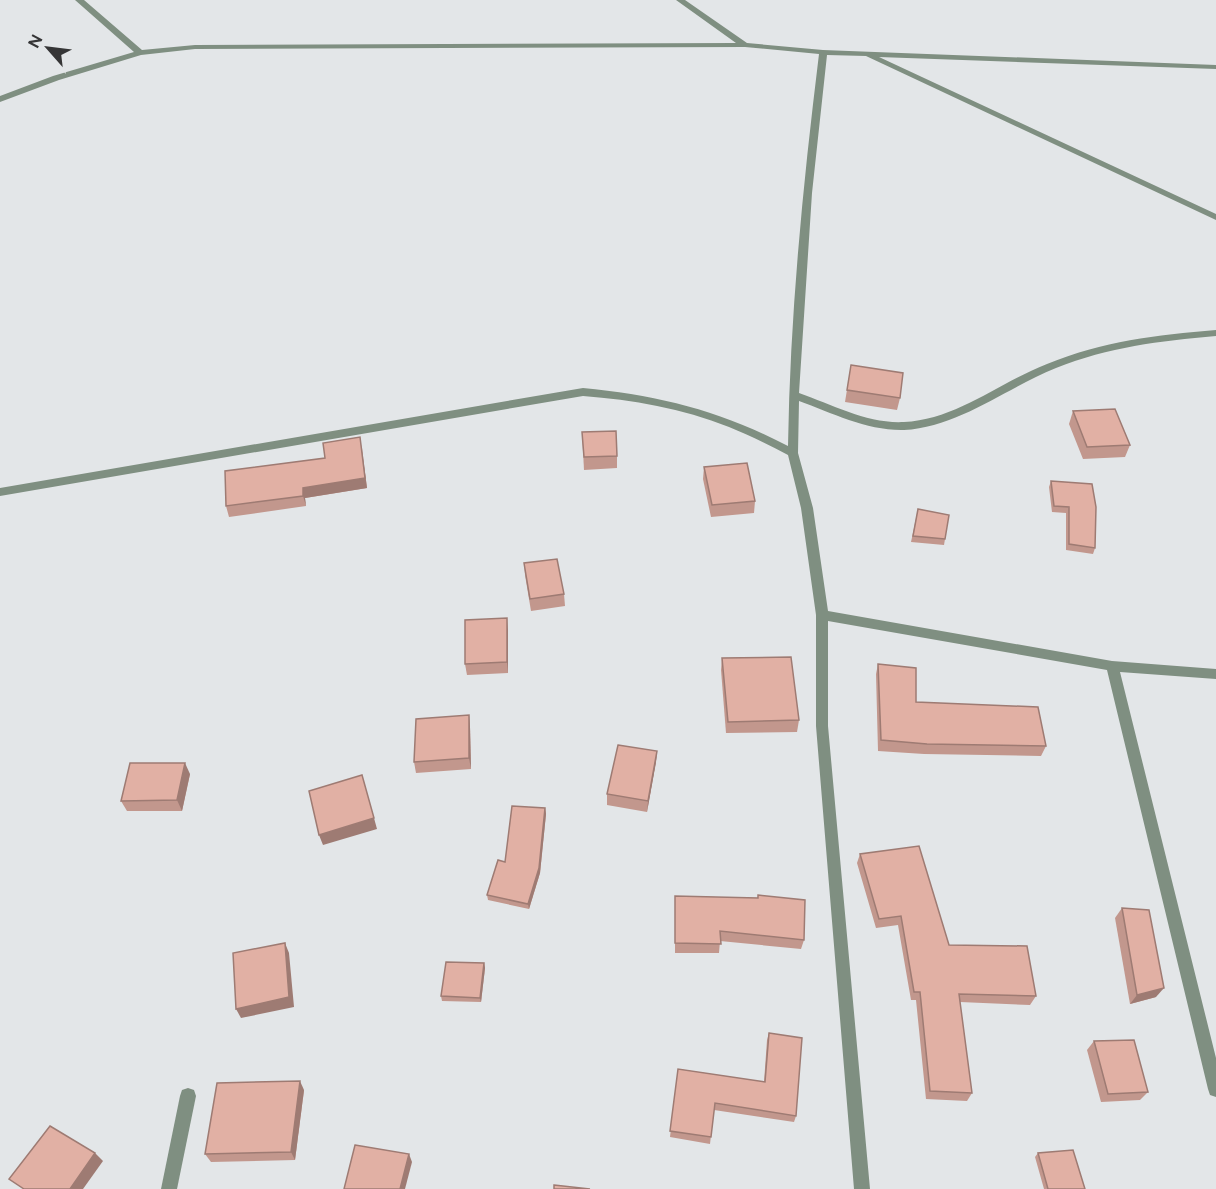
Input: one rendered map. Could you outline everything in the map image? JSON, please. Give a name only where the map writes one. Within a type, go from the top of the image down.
[{"type":"street","points":[[79,0],[140,53]]},
{"type":"street","points":[[680,0],[745,45]]},
{"type":"street","points":[[0,99],[56,78],[140,53],[195,47],[745,45],[823,52],[1216,67]]},
{"type":"street","points":[[823,52],[807,193],[794,395],[793,453],[807,508],[822,615],[822,726],[862,1189]]},
{"type":"street","points":[[864,53],[1216,217]]},
{"type":"street","points":[[794,395],[883,424],[903,426],[926,423],[963,409],[1029,376],[1095,350],[1137,340],[1216,333]]},
{"type":"street","points":[[0,492],[583,392],[630,396],[680,407],[727,421],[793,453]]},
{"type":"street","points":[[822,615],[1112,666],[1216,674]]},
{"type":"street","points":[[1112,666],[1206,1058],[1216,1089]]},
{"type":"street","points":[[169,1189],[188,1096]]},
{"type":"building","points":[[851,365],[903,373],[900,398],[847,390]]},
{"type":"building","points":[[1115,409],[1130,445],[1087,447],[1073,411]]},
{"type":"building","points":[[616,431],[617,456],[584,457],[582,432]]},
{"type":"building","points":[[360,437],[365,478],[303,488],[303,496],[226,506],[225,471],[325,458],[323,443]]},
{"type":"building","points":[[747,463],[755,501],[712,505],[704,467]]},
{"type":"building","points":[[1051,481],[1092,484],[1096,507],[1095,548],[1069,544],[1069,507],[1054,506]]},
{"type":"building","points":[[918,509],[949,515],[945,539],[913,536]]},
{"type":"building","points":[[557,559],[564,594],[530,599],[524,563]]},
{"type":"building","points":[[507,618],[507,662],[465,664],[465,620]]},
{"type":"building","points":[[791,657],[799,720],[728,722],[722,658]]},
{"type":"building","points":[[878,664],[916,668],[916,702],[1038,707],[1046,746],[927,744],[881,740]]},
{"type":"building","points":[[469,715],[469,758],[414,762],[416,719]]},
{"type":"building","points":[[618,745],[657,751],[648,801],[607,794]]},
{"type":"building","points":[[130,763],[185,763],[177,800],[121,801]]},
{"type":"building","points":[[362,775],[374,818],[319,835],[309,791]]},
{"type":"building","points":[[512,806],[545,808],[539,868],[528,904],[487,895],[498,860],[505,862]]},
{"type":"building","points":[[919,846],[949,945],[1027,946],[1036,996],[959,994],[972,1093],[930,1091],[920,992],[914,992],[901,916],[879,919],[860,854]]},
{"type":"building","points":[[758,895],[805,900],[804,940],[720,931],[721,944],[675,943],[675,896],[758,898]]},
{"type":"building","points":[[1122,908],[1149,910],[1164,988],[1137,995]]},
{"type":"building","points":[[285,943],[289,997],[236,1009],[233,953]]},
{"type":"building","points":[[446,962],[484,963],[480,998],[441,996]]},
{"type":"building","points":[[769,1033],[802,1038],[796,1116],[715,1103],[711,1137],[670,1131],[678,1069],[765,1082]]},
{"type":"building","points":[[1134,1040],[1148,1092],[1108,1094],[1094,1041]]},
{"type":"building","points":[[300,1081],[291,1152],[205,1154],[217,1083]]},
{"type":"building","points":[[50,1126],[95,1153],[70,1189],[24,1189],[9,1179]]},
{"type":"building","points":[[355,1145],[409,1154],[400,1189],[344,1189]]},
{"type":"building","points":[[1073,1150],[1085,1189],[1048,1189],[1038,1153]]},
{"type":"building","points":[[554,1185],[590,1189],[554,1189]]}]
